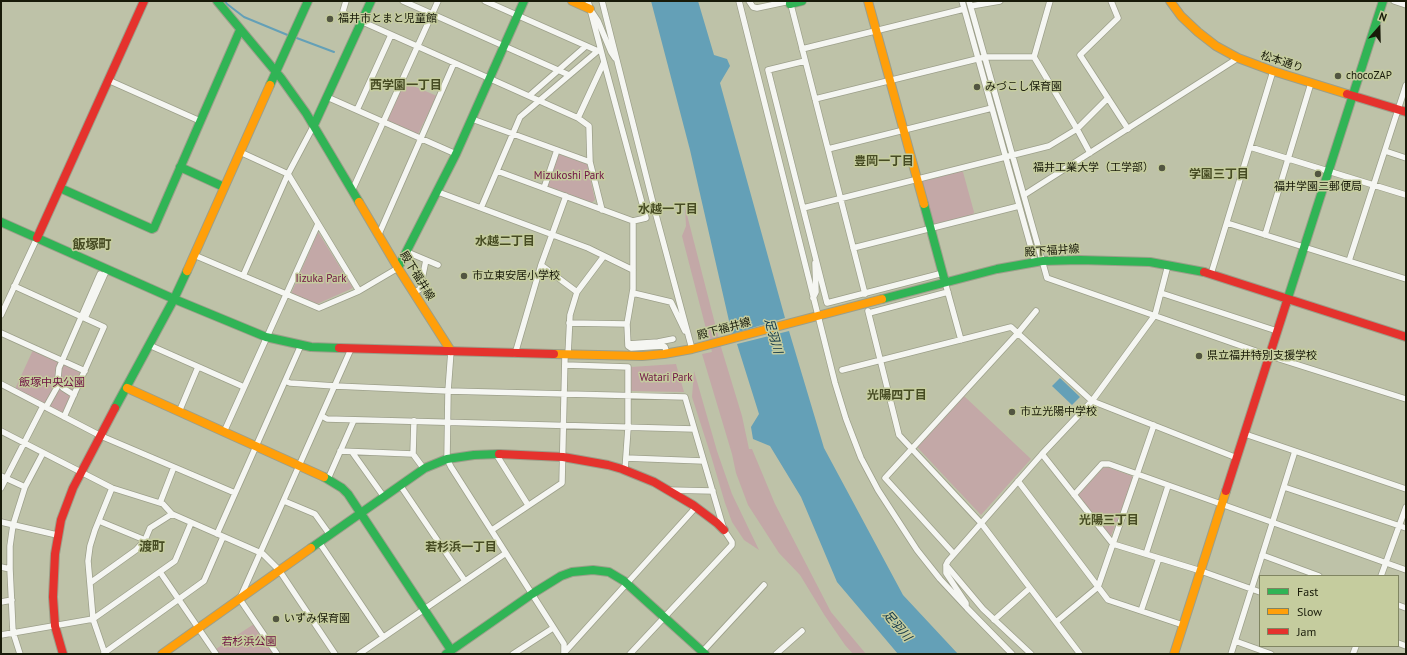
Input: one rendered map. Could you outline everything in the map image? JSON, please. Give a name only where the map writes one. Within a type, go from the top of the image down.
[{"type":"street","points":[[1,315],[144,1]]},
{"type":"street","name":"殿下福井線","points":[[216,1],[276,71],[296,98],[379,234],[398,268],[451,351],[567,355],[642,356],[666,354],[692,349],[997,269],[1038,261],[1080,260],[1150,262],[1168,264],[1211,274],[1406,337]]},
{"type":"street","points":[[63,654],[55,626],[52,598],[53,573],[58,535],[67,504],[81,473],[174,299],[308,1]]},
{"type":"street","points":[[346,1],[343,11],[344,13],[540,100],[578,118],[589,126],[590,162],[602,210]]},
{"type":"street","points":[[243,276],[288,174],[314,126],[371,1]]},
{"type":"street","points":[[403,1],[569,75]]},
{"type":"street","points":[[352,191],[438,1]]},
{"type":"street","points":[[485,1],[586,46],[599,50]]},
{"type":"street","points":[[194,256],[319,308],[359,291],[398,268],[456,154],[524,1]]},
{"type":"street","points":[[572,1],[589,5],[598,21],[611,52],[619,64]]},
{"type":"street","points":[[602,1],[656,215],[692,349]]},
{"type":"street","points":[[739,1],[813,298],[844,411],[861,458],[878,490],[917,550],[940,579],[1012,654]]},
{"type":"street","points":[[749,1],[753,7],[757,8],[802,1]]},
{"type":"street","points":[[868,1],[961,340]]},
{"type":"street","points":[[962,1],[1019,206],[1038,261],[1047,278],[1270,356],[1406,399]]},
{"type":"street","points":[[1000,1],[970,3],[1024,195],[1038,261]]},
{"type":"street","points":[[1050,1],[1034,57],[1090,153]]},
{"type":"street","points":[[1111,1],[1118,18],[1080,55],[1128,129]]},
{"type":"street","name":"松本通り","points":[[1170,1],[1181,16],[1198,32],[1216,46],[1238,58],[1273,71],[1402,111]]},
{"type":"street","points":[[1174,654],[1383,1]]},
{"type":"street","points":[[1394,1],[1406,5]]},
{"type":"street","points":[[790,2],[865,294]]},
{"type":"street","points":[[497,171],[633,221],[646,218],[604,62],[599,50],[589,5]]},
{"type":"street","points":[[802,49],[964,9]]},
{"type":"street","points":[[60,188],[152,229],[154,228],[240,30]]},
{"type":"street","points":[[356,110],[391,35]]},
{"type":"street","points":[[529,96],[586,46]]},
{"type":"street","points":[[481,208],[520,118],[599,50]]},
{"type":"street","points":[[815,99],[978,58],[1034,57]]},
{"type":"street","points":[[1024,195],[1238,58]]},
{"type":"street","points":[[805,61],[768,70],[827,303],[943,273]]},
{"type":"street","points":[[578,118],[604,62]]},
{"type":"street","points":[[379,234],[454,63]]},
{"type":"street","points":[[1211,274],[1273,71]]},
{"type":"street","points":[[108,80],[200,121]]},
{"type":"street","points":[[1265,235],[1312,83]]},
{"type":"street","points":[[1349,262],[1385,151],[1402,111],[1406,85]]},
{"type":"street","points":[[327,97],[456,154]]},
{"type":"street","points":[[802,208],[1049,146],[1077,129],[1108,98]]},
{"type":"street","points":[[828,149],[992,108]]},
{"type":"street","points":[[472,119],[590,162]]},
{"type":"street","points":[[1250,147],[1406,195]]},
{"type":"street","points":[[544,188],[557,150]]},
{"type":"street","points":[[1385,151],[1406,158]]},
{"type":"street","points":[[240,152],[288,174],[359,291]]},
{"type":"street","points":[[180,168],[224,187]]},
{"type":"street","points":[[438,192],[588,248],[633,270]]},
{"type":"street","points":[[515,354],[541,265],[566,196]]},
{"type":"street","points":[[853,248],[1019,206]]},
{"type":"street","points":[[633,221],[633,293],[627,324],[628,344],[631,348],[664,346],[666,354]]},
{"type":"street","points":[[1,222],[37,238],[104,272],[266,337],[301,345],[351,349],[451,351],[448,391],[448,459],[451,467],[564,644],[564,654]]},
{"type":"street","points":[[1227,223],[1406,279]]},
{"type":"street","points":[[224,432],[318,224]]},
{"type":"street","points":[[407,252],[438,265]]},
{"type":"street","points":[[492,530],[562,483],[565,365],[570,315],[576,292],[604,256]]},
{"type":"street","points":[[813,298],[816,292],[814,266],[816,258]]},
{"type":"street","points":[[414,292],[420,289],[426,260]]},
{"type":"street","points":[[967,608],[966,603],[946,573],[946,565],[1018,481],[1092,400],[1155,315],[1168,264]]},
{"type":"street","points":[[541,265],[576,292]]},
{"type":"street","points":[[74,395],[63,388],[58,373],[62,361],[104,272]]},
{"type":"street","points":[[14,286],[104,327],[64,417]]},
{"type":"street","points":[[948,292],[869,312],[899,435],[981,524],[1080,654]]},
{"type":"street","points":[[633,293],[671,302],[682,326],[688,334]]},
{"type":"street","points":[[1161,293],[1278,331]]},
{"type":"street","points":[[954,554],[886,478],[1018,333],[1036,311]]},
{"type":"street","points":[[569,322],[627,324]]},
{"type":"street","points":[[842,370],[1011,327],[1092,400],[1237,458]]},
{"type":"street","points":[[1,333],[84,371]]},
{"type":"street","points":[[628,344],[658,342],[673,339]]},
{"type":"street","points":[[149,345],[244,388]]},
{"type":"street","points":[[217,534],[301,345]]},
{"type":"street","points":[[240,598],[351,349]]},
{"type":"street","points":[[565,365],[628,366],[628,428],[625,470]]},
{"type":"street","points":[[179,412],[198,367]]},
{"type":"street","points":[[285,381],[290,383],[335,386],[448,391],[685,397],[724,530]]},
{"type":"street","points":[[1,488],[3,477],[60,382]]},
{"type":"street","points":[[1,384],[101,436],[235,492]]},
{"type":"street","points":[[127,388],[328,479],[342,488],[424,609],[450,653],[532,594],[566,573],[582,570],[598,570],[617,576],[628,584],[702,652],[764,585]]},
{"type":"street","points":[[322,416],[327,419],[354,420],[694,429]]},
{"type":"street","points":[[328,479],[354,420]]},
{"type":"street","points":[[414,421],[413,454],[424,469]]},
{"type":"street","points":[[1056,622],[1098,587],[1154,425]]},
{"type":"street","points":[[1,431],[112,488],[163,504],[172,514],[261,553],[279,570],[335,654]]},
{"type":"street","points":[[1245,434],[1406,488]]},
{"type":"street","points":[[340,451],[413,454]]},
{"type":"street","points":[[1231,654],[1295,451]]},
{"type":"street","points":[[352,452],[384,497]]},
{"type":"street","points":[[20,654],[13,632],[10,546],[13,526],[25,487],[43,453]]},
{"type":"street","points":[[496,454],[528,505]]},
{"type":"street","points":[[162,654],[424,469],[448,459],[474,455],[512,454],[563,457],[608,465],[625,470],[654,482],[696,507],[724,530],[732,542],[732,545],[630,654]]},
{"type":"street","points":[[1042,454],[1113,544],[1201,571],[1259,592]]},
{"type":"street","points":[[626,458],[703,461]]},
{"type":"street","points":[[1074,495],[1102,464],[1109,464],[1406,570]]},
{"type":"street","points":[[160,503],[174,467]]},
{"type":"street","points":[[3,477],[25,487]]},
{"type":"street","points":[[1018,481],[1108,600],[1183,625]]},
{"type":"street","points":[[400,485],[465,581]]},
{"type":"street","points":[[1146,554],[1168,486]]},
{"type":"street","points":[[112,488],[98,521],[90,546],[88,561],[93,619],[105,653],[204,581],[223,537]]},
{"type":"street","points":[[1284,488],[1406,528]]},
{"type":"street","points":[[668,490],[713,491]]},
{"type":"street","points":[[284,501],[315,514],[330,535]]},
{"type":"street","points":[[564,654],[696,507]]},
{"type":"street","points":[[1381,575],[1406,507]]},
{"type":"street","points":[[90,583],[136,550],[145,540],[150,528],[172,514]]},
{"type":"street","points":[[98,521],[145,540]]},
{"type":"street","points":[[1,522],[13,526],[58,535]]},
{"type":"street","points":[[1,635],[93,619],[175,561],[191,523]]},
{"type":"street","points":[[319,542],[383,638]]},
{"type":"street","points":[[359,654],[506,553]]},
{"type":"street","points":[[1262,555],[1316,575]]},
{"type":"street","points":[[1141,611],[1159,558]]},
{"type":"street","points":[[946,565],[983,609],[1031,654]]},
{"type":"street","points":[[1,567],[10,569]]},
{"type":"street","points":[[160,572],[216,654]]},
{"type":"street","points":[[994,620],[1030,588]]},
{"type":"street","points":[[240,598],[277,654]]},
{"type":"street","points":[[1,602],[12,600]]},
{"type":"street","points":[[514,654],[553,628]]},
{"type":"street","points":[[776,654],[802,631]]},
{"type":"street","points":[[1235,641],[1271,654]]},
{"type":"green space","points":[[404,82],[437,96],[418,134],[387,121]]},
{"type":"green space","name":"Mizukoshi Park","points":[[559,154],[587,164],[595,200],[591,203],[547,186]]},
{"type":"green space","points":[[960,171],[963,172],[974,212],[973,215],[936,225],[933,223],[921,183],[923,181]]},
{"type":"green space","points":[[685,207],[721,347],[742,416],[749,449],[752,449],[775,504],[831,612],[866,654],[853,654],[845,645],[800,575],[779,553],[748,505],[736,473],[732,454],[702,354],[712,352],[682,236],[686,226]]},
{"type":"green space","name":"Iizuka Park","points":[[318,232],[353,288],[317,304],[291,294]]},
{"type":"green space","name":"飯塚中央公園","points":[[33,350],[82,373],[63,413],[15,389]]},
{"type":"green space","name":"Watari Park","points":[[676,364],[684,392],[631,391],[631,367]]},
{"type":"green space","points":[[694,371],[717,451],[732,494],[759,550],[744,540],[732,522],[725,503],[692,397]]},
{"type":"green space","points":[[964,396],[1031,459],[981,515],[917,447]]},
{"type":"green space","points":[[1107,467],[1132,476],[1133,479],[1111,536],[1079,497],[1079,494],[1103,468]]},
{"type":"green space","name":"若杉浜公園","points":[[254,624],[273,654],[219,654],[216,649]]},
{"type":"water","points":[[651,1],[698,1],[714,55],[727,59],[730,66],[720,83],[785,318],[732,334],[690,150]]},
{"type":"water","name":"足羽川","points":[[789,331],[824,448],[903,595],[958,654],[898,654],[837,582],[801,497],[770,446],[753,439],[751,427],[759,414],[737,344]]},
{"type":"water","points":[[1060,378],[1080,397],[1072,405],[1052,386]]},
{"type":"waterway","points":[[225,1],[244,17],[290,36]]},
{"type":"waterway","points":[[294,37],[334,52]]},
{"type":"traffic: fast","points":[[217,1],[281,78],[306,113],[359,202]]},
{"type":"traffic: fast","points":[[270,85],[308,1]]},
{"type":"traffic: fast","points":[[314,125],[371,1]]},
{"type":"traffic: fast","points":[[398,268],[456,154],[524,1]]},
{"type":"traffic: fast","points":[[790,4],[802,1]]},
{"type":"traffic: fast","points":[[1286,304],[1383,1]]},
{"type":"traffic: fast","points":[[60,188],[152,229],[154,228],[240,30]]},
{"type":"traffic: fast","points":[[180,167],[224,187]]},
{"type":"traffic: fast","points":[[924,204],[945,282]]},
{"type":"traffic: fast","points":[[1,222],[174,299],[187,271]]},
{"type":"traffic: fast","points":[[882,299],[997,269],[1042,261],[1080,260],[1150,262],[1204,272]]},
{"type":"traffic: fast","points":[[115,408],[174,299],[266,337],[311,347],[339,348]]},
{"type":"traffic: fast","points":[[311,548],[425,468],[447,459],[474,455],[499,454]]},
{"type":"traffic: fast","points":[[324,477],[342,488],[348,494],[451,650]]},
{"type":"traffic: fast","points":[[446,654],[532,594],[561,576],[572,572],[593,570],[609,572],[624,581],[705,654]]},
{"type":"traffic: slow","points":[[572,1],[590,9]]},
{"type":"traffic: slow","points":[[868,1],[924,204]]},
{"type":"traffic: slow","points":[[1170,1],[1181,16],[1198,32],[1216,46],[1238,58],[1273,71],[1347,94]]},
{"type":"traffic: slow","points":[[187,271],[270,85]]},
{"type":"traffic: slow","points":[[359,202],[398,268],[451,351]]},
{"type":"traffic: slow","points":[[554,354],[642,356],[664,354],[692,349],[882,299]]},
{"type":"traffic: slow","points":[[127,388],[324,477]]},
{"type":"traffic: slow","points":[[1174,654],[1226,491]]},
{"type":"traffic: slow","points":[[162,654],[311,548]]},
{"type":"traffic: jam","points":[[37,238],[144,1]]},
{"type":"traffic: jam","points":[[1347,94],[1406,112]]},
{"type":"traffic: jam","points":[[1204,272],[1406,337]]},
{"type":"traffic: jam","points":[[1226,491],[1286,304]]},
{"type":"traffic: jam","points":[[339,348],[554,354]]},
{"type":"traffic: jam","points":[[63,654],[55,626],[53,597],[55,554],[61,520],[73,488],[115,408]]},
{"type":"traffic: jam","points":[[499,454],[563,457],[622,469],[654,482],[693,505],[724,530]]},
{"type":"place","name":"福井市とまと児童館","points":[[330,19]]},
{"type":"place","name":"chocoZAP","points":[[1338,76]]},
{"type":"place","name":"みづこし保育園","points":[[977,87]]},
{"type":"place","name":"福井工業大学（工学部）","points":[[1162,168]]},
{"type":"place","name":"福井学園三郵便局","points":[[1318,174]]},
{"type":"place","name":"市立東安居小学校","points":[[464,276]]},
{"type":"place","name":"県立福井特別支援学校","points":[[1199,356]]},
{"type":"place","name":"市立光陽中学校","points":[[1012,412]]},
{"type":"place","name":"いずみ保育園","points":[[276,619]]},
{"type":"district","name":"西学園一丁目","points":[[406,86]]},
{"type":"district","name":"豊岡一丁目","points":[[884,162]]},
{"type":"district","name":"学園三丁目","points":[[1219,175]]},
{"type":"district","name":"水越一丁目","points":[[668,210]]},
{"type":"district","name":"水越二丁目","points":[[505,242]]},
{"type":"district","name":"飯塚町","points":[[92,245]]},
{"type":"district","name":"光陽四丁目","points":[[897,396]]},
{"type":"district","name":"光陽三丁目","points":[[1109,521]]},
{"type":"district","name":"渡町","points":[[152,547]]},
{"type":"district","name":"若杉浜一丁目","points":[[461,548]]}]
